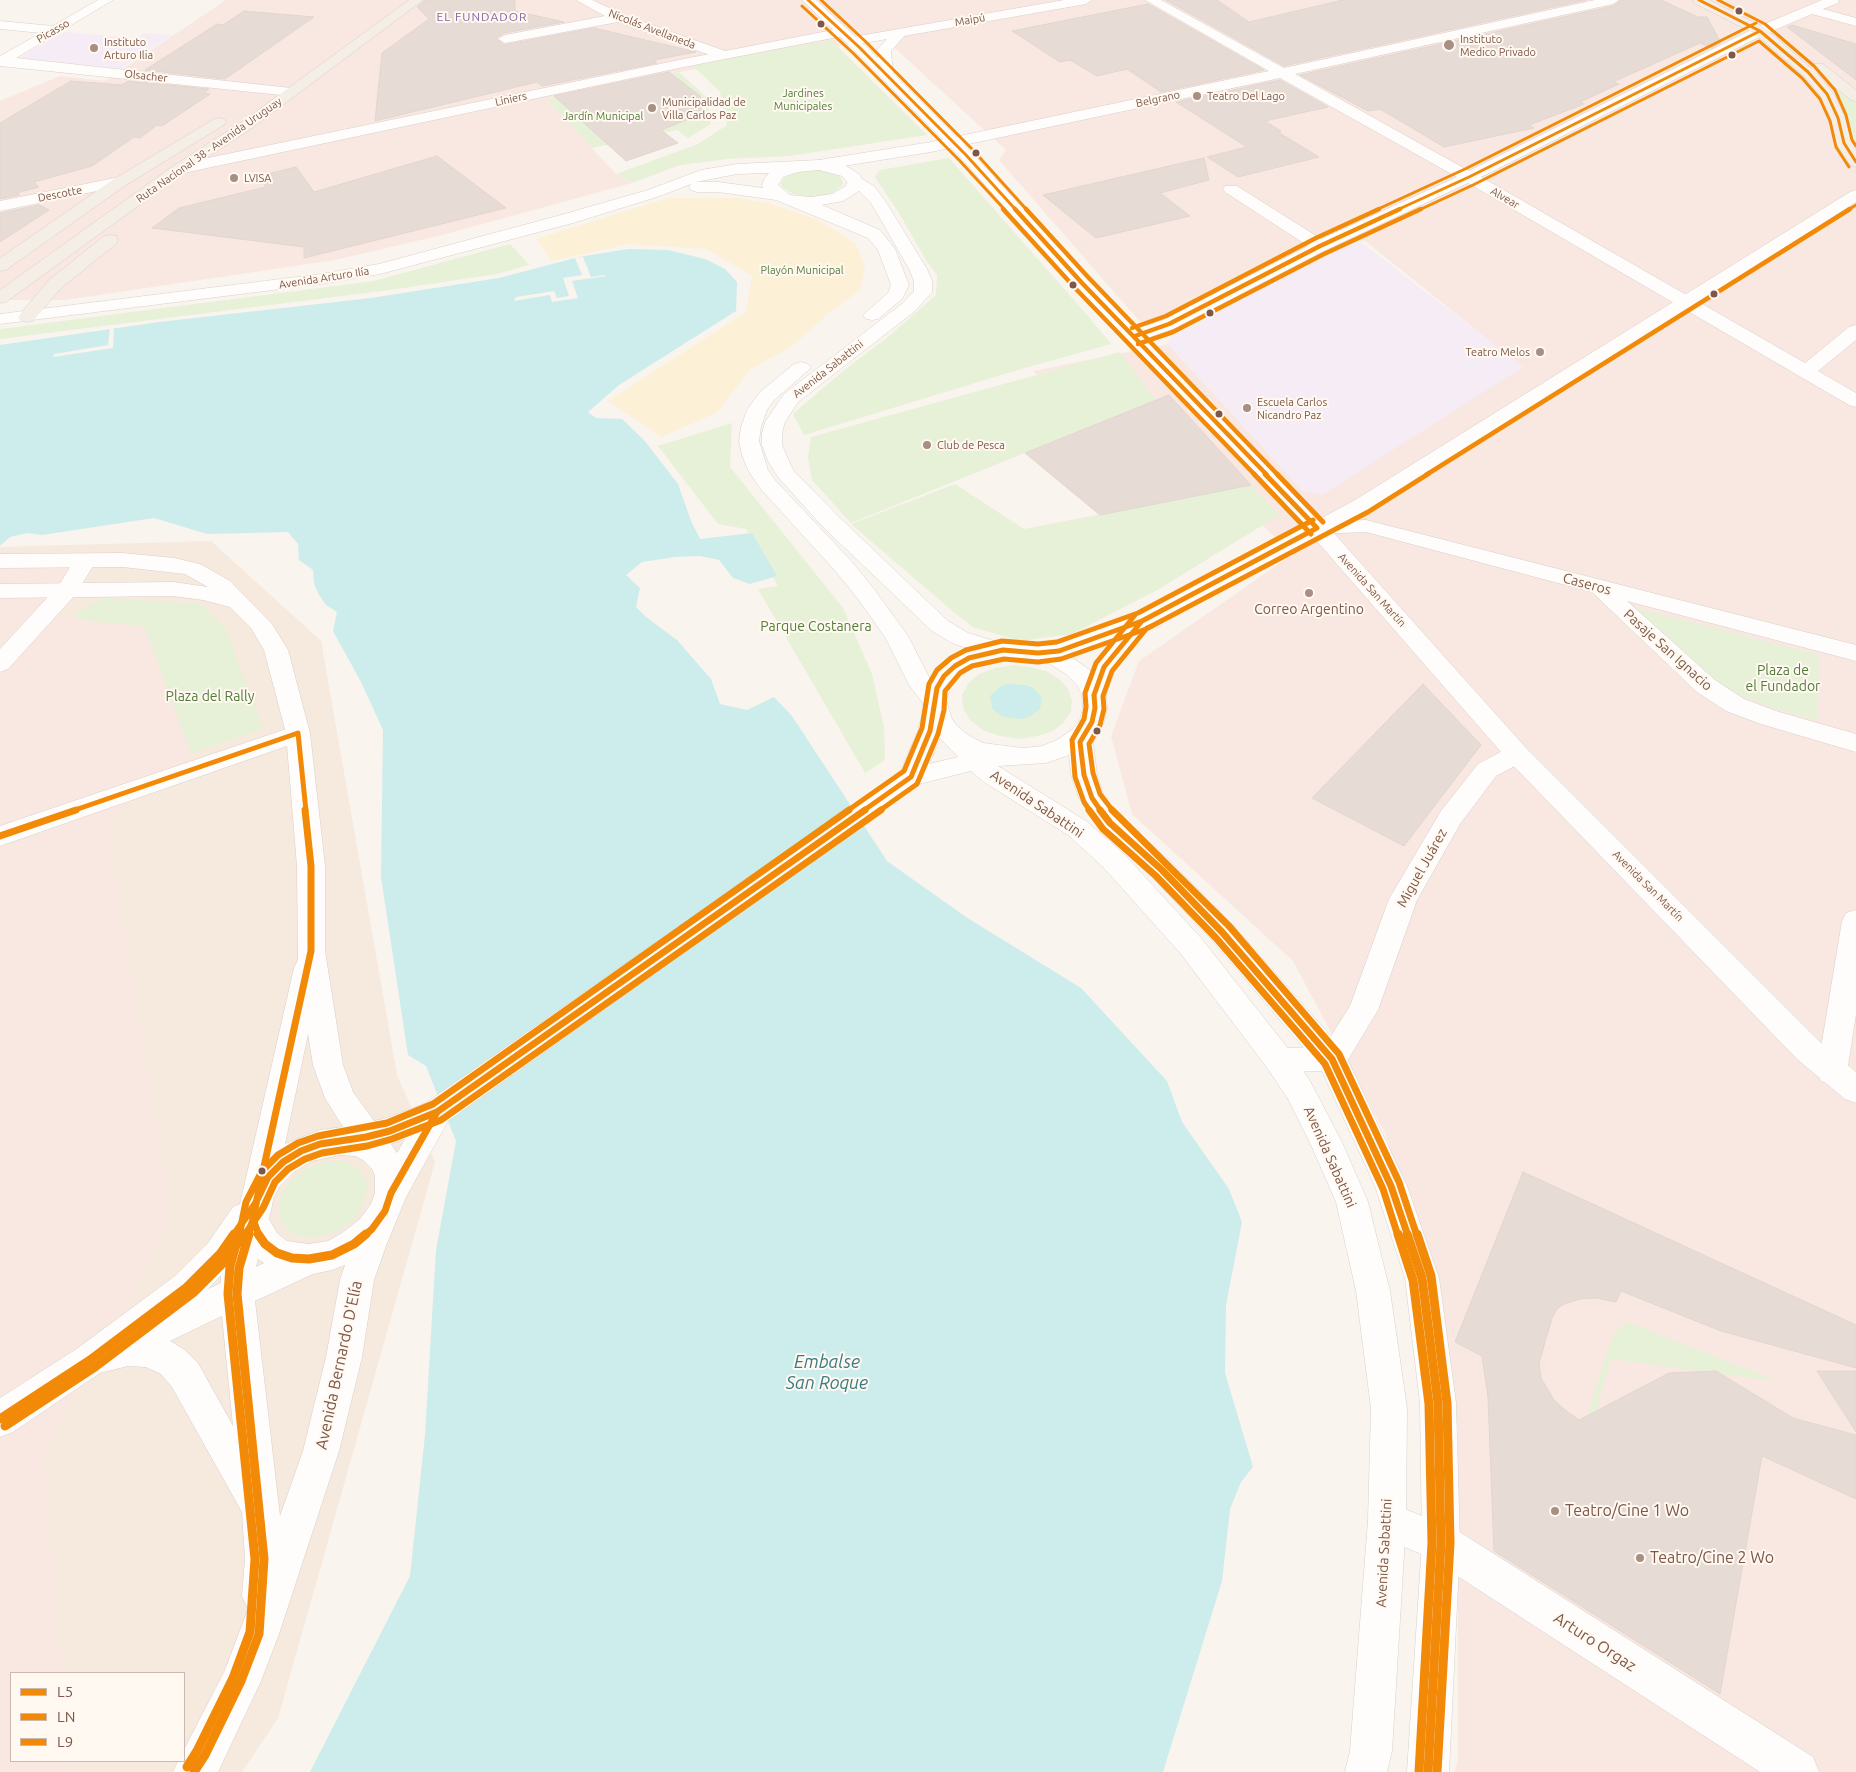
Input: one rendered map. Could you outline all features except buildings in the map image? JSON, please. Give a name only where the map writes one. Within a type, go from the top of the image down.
[{"type":"main road","name":"Picasso","points":[[1,61],[107,0]]},
{"type":"main road","points":[[355,45],[363,29],[401,0]]},
{"type":"main road","name":"Ruta Nacional 38 - Avenida Uruguay","points":[[0,298],[179,170],[247,125],[416,0]]},
{"type":"main road","name":"Nicolás Avellaneda","points":[[582,0],[619,18],[723,55]]},
{"type":"main road","name":"Avenida San Martín","points":[[808,0],[886,74],[953,142],[1082,283],[1135,336],[1317,528],[1518,754],[1808,1050],[1832,1072],[1856,1090]]},
{"type":"main road","name":"Maipú","points":[[848,37],[900,33],[1086,0]]},
{"type":"main road","name":"Alvear","points":[[1151,0],[1469,177],[1856,401]]},
{"type":"main road","name":"Belgrano","points":[[819,165],[953,142],[1282,73],[1613,0]]},
{"type":"main road","points":[[1699,0],[1792,48],[1856,97]]},
{"type":"main road","points":[[1135,336],[1169,324],[1320,246],[1766,36],[1832,0]]},
{"type":"main road","points":[[1813,10],[1856,22]]},
{"type":"main road","points":[[505,39],[619,18]]},
{"type":"main road","points":[[0,25],[54,30]]},
{"type":"main road","points":[[886,74],[884,50],[900,33]]},
{"type":"main road","points":[[1766,36],[1808,72],[1827,94],[1838,118],[1844,143],[1856,162]]},
{"type":"main road","name":"Liniers","points":[[179,170],[723,55],[848,37]]},
{"type":"main road","name":"Olsacher","points":[[1,61],[291,92]]},
{"type":"main road","name":"Ruta Nacional 38 - Avenida Uruguay","points":[[248,100],[280,77]]},
{"type":"main road","name":"Ruta Nacional 38 - Avenida Uruguay","points":[[0,282],[153,173],[234,111]]},
{"type":"main road","points":[[0,266],[120,182],[219,122]]},
{"type":"main road","points":[[247,125],[240,139],[248,145],[287,147]]},
{"type":"main road","points":[[27,317],[55,284],[247,125]]},
{"type":"main road","points":[[819,165],[840,169],[853,177],[855,182],[853,188],[837,198],[824,201],[797,201],[778,195],[718,187],[679,188],[647,195],[701,175],[737,169],[819,165]]},
{"type":"main road","points":[[778,195],[772,190],[770,185],[772,179],[786,170],[796,167]]},
{"type":"main road","name":"Descotte","points":[[0,206],[120,182]]},
{"type":"main road","name":"Avenida Sabattini","points":[[855,182],[868,189],[878,202],[918,269],[923,292],[909,307],[791,398],[775,422],[772,433],[772,445],[778,461],[792,480],[831,522],[940,626],[960,638],[992,648],[1030,652]]},
{"type":"main road","points":[[1231,189],[1320,246]]},
{"type":"main road","name":"Avenida Arturo Ilía","points":[[0,320],[321,279],[380,269],[501,238],[647,195]]},
{"type":"main road","points":[[911,777],[930,731],[940,682],[955,666],[969,658],[986,653],[1059,651],[1142,621],[1363,505],[1856,195]]},
{"type":"main road","name":"Avenida Sabattini","points":[[797,201],[857,224],[874,234],[886,249],[900,285],[896,295],[890,302],[767,396],[757,410],[751,427],[749,442],[752,455],[758,470],[767,484],[866,594],[896,636],[921,686],[935,705]]},
{"type":"main road","points":[[1806,372],[1856,331]]},
{"type":"main road","name":"Caseros","points":[[1317,528],[1366,526],[1599,588],[1856,653]]},
{"type":"main road","name":"Avenida Bernardo D'Elía","points":[[0,561],[148,561],[192,569],[222,586],[260,624],[276,650],[298,733],[311,866],[312,952],[328,1065],[353,1139]]},
{"type":"main road","points":[[0,664],[68,589],[86,561]]},
{"type":"main road","name":"Pasaje San Ignacio","points":[[1599,588],[1706,686],[1735,705],[1770,718],[1856,743]]},
{"type":"main road","points":[[0,591],[173,589],[203,593],[235,601]]},
{"type":"main road","points":[[1142,621],[1104,667],[1093,708],[1080,742],[1084,776],[1097,804],[1110,823],[1162,870],[1222,932],[1278,994],[1332,1059],[1391,1186],[1422,1278],[1438,1403],[1441,1543],[1428,1772]]},
{"type":"main road","points":[[0,1419],[90,1360],[187,1287],[220,1254],[255,1205],[268,1177],[283,1162],[301,1151],[320,1144],[390,1131],[437,1112],[911,777],[968,751],[1023,757],[1046,754],[1066,746],[1082,735],[1093,708],[1087,681],[1074,669],[1058,659],[1030,652]]},
{"type":"main road","points":[[935,705],[940,721],[948,732],[968,751]]},
{"type":"main road","points":[[0,836],[298,733]]},
{"type":"main road","name":"Avenida Sabattini","points":[[968,751],[993,776],[1077,828],[1113,860],[1191,946],[1279,1060],[1299,1090],[1326,1142],[1352,1202],[1374,1291],[1388,1408],[1387,1521],[1371,1751],[1366,1772]]},
{"type":"main road","name":"Miguel Juárez","points":[[1332,1059],[1363,1010],[1403,899],[1450,818],[1487,770],[1518,754]]},
{"type":"main road","points":[[1832,1072],[1856,921]]},
{"type":"main road","name":"Avenida Bernardo D'Elía","points":[[259,1634],[264,1559],[237,1294],[239,1268],[312,952]]},
{"type":"main road","points":[[1279,1060],[1332,1059]]},
{"type":"main road","points":[[255,1205],[257,1233],[265,1244],[277,1253],[292,1258],[309,1259],[332,1255],[354,1244],[372,1229],[437,1112]]},
{"type":"main road","points":[[353,1139],[374,1150],[385,1161],[391,1176],[388,1202]]},
{"type":"main road","name":"Avenida Bernardo D'Elía","points":[[194,1772],[205,1755],[238,1689],[259,1634],[321,1451],[344,1357],[357,1280],[388,1202]]},
{"type":"main road","points":[[90,1360],[237,1294],[309,1259]]},
{"type":"main road","points":[[90,1360],[128,1349],[146,1350],[160,1354],[173,1362],[185,1375],[260,1512]]},
{"type":"main road","name":"Arturo Orgaz","points":[[1387,1521],[1441,1543],[1798,1772]]},
{"type":"shaded area","points":[[226,0],[1856,0],[1856,1772],[1455,1772],[1458,1759],[1458,1428],[1386,1135],[1293,961],[1132,814],[1111,736],[1139,661],[1293,554],[1262,525],[1251,485],[1100,515],[1025,453],[1086,428],[1033,371],[1168,344],[1303,491],[1522,367],[1364,240],[1148,331],[999,160],[1006,150],[885,39],[679,72],[555,96],[548,101],[616,174],[632,183],[442,235],[335,260],[65,300],[0,300],[0,101],[60,76],[105,81]]},
{"type":"shaded area","name":"Instituto Arturo Ilia","points":[[64,32],[135,38],[144,33],[172,35],[120,69],[18,58]]},
{"type":"shaded area","points":[[1357,239],[1523,367],[1322,495],[1303,491],[1168,344],[1170,337]]},
{"type":"shaded area","points":[[211,541],[321,641],[397,1075],[435,1162],[278,1718],[242,1772],[0,1772],[0,547]]},
{"type":"shaded area","points":[[0,561],[85,561],[44,616],[145,627],[191,754],[106,826],[172,1215],[43,1456],[62,1672],[10,1672],[10,1762],[69,1762],[70,1772],[0,1772]]},
{"type":"green space","name":"Jardines Municipales","points":[[831,40],[927,135],[789,156],[727,159],[680,165],[632,183],[616,174],[698,144],[727,125],[720,92],[692,65]]},
{"type":"green space","name":"Jardín Municipal","points":[[679,72],[707,98],[711,124],[688,138],[677,130],[592,148],[548,101],[555,96]]},
{"type":"green space","points":[[1833,86],[1856,103],[1856,145],[1843,103],[1831,87]]},
{"type":"green space","points":[[949,158],[1111,344],[1021,369],[804,435],[793,414],[843,371],[888,337],[936,295],[937,275],[875,177],[880,170]]},
{"type":"green space","points":[[808,170],[835,174],[841,178],[842,186],[831,194],[812,197],[793,194],[782,187],[781,183],[784,178]]},
{"type":"green space","points":[[510,244],[529,265],[497,274],[390,290],[0,339],[0,329],[374,281]]},
{"type":"green space","name":"Club de Pesca","points":[[1120,352],[1156,400],[851,523],[812,480],[808,457],[811,437]]},
{"type":"green space","name":"Parque Costanera","points":[[732,423],[730,467],[843,608],[872,674],[884,727],[885,760],[865,773],[758,589],[778,586],[746,529],[718,524],[658,446]]},
{"type":"green space","points":[[955,484],[1024,529],[1251,485],[1279,515],[1159,589],[1072,634],[1020,641],[973,627],[851,524]]},
{"type":"green space","name":"Plaza del Rally","points":[[103,598],[201,604],[225,627],[263,728],[191,754],[145,627],[77,619],[77,612]]},
{"type":"green space","name":"Plaza de el Fundador","points":[[1636,608],[1819,655],[1817,720],[1770,707],[1737,694],[1707,675]]},
{"type":"green space","points":[[1014,665],[1046,671],[1059,679],[1068,689],[1072,700],[1071,712],[1064,722],[1053,731],[1020,739],[1000,736],[983,730],[970,720],[963,708],[962,695],[968,684],[979,674],[995,668]]},
{"type":"green space","points":[[333,1161],[347,1162],[358,1168],[365,1178],[368,1188],[360,1212],[350,1223],[337,1231],[323,1236],[309,1237],[296,1235],[286,1229],[281,1219],[279,1207],[282,1193],[291,1181],[303,1171],[317,1164]]},
{"type":"green space","points":[[1628,1322],[1780,1382],[1611,1359],[1591,1430],[1584,1426],[1609,1346],[1616,1331]]},
{"type":"sand","name":"Playón Municipal","points":[[668,198],[738,198],[771,204],[818,220],[856,244],[865,267],[860,290],[834,309],[792,346],[751,369],[716,413],[661,437],[608,401],[746,312],[752,276],[707,249],[628,244],[552,261],[536,239]]},
{"type":"water","name":"Embalse San Roque","points":[[628,249],[668,250],[705,259],[725,269],[737,282],[736,311],[619,385],[588,412],[596,418],[622,419],[644,440],[678,484],[691,521],[700,539],[752,533],[777,576],[750,584],[733,578],[719,560],[700,556],[675,557],[642,562],[626,575],[640,588],[636,607],[646,617],[677,640],[711,679],[720,704],[747,710],[774,697],[792,716],[887,861],[966,917],[1081,988],[1167,1081],[1182,1122],[1229,1189],[1242,1222],[1226,1305],[1225,1373],[1253,1467],[1241,1482],[1230,1509],[1222,1581],[1163,1772],[310,1772],[410,1576],[425,1435],[436,1250],[456,1141],[426,1066],[408,1055],[381,877],[383,730],[361,682],[333,631],[337,612],[326,605],[319,595],[314,584],[313,570],[299,560],[298,544],[288,532],[207,534],[154,518],[42,535],[27,533],[10,537],[0,546],[0,345],[159,322],[371,298],[499,278],[579,257]]},
{"type":"water","points":[[1008,684],[1025,685],[1033,688],[1042,698],[1040,709],[1029,717],[1021,719],[1004,717],[997,713],[992,708],[990,696],[1000,687]]},
{"type":"pier","points":[[583,257],[591,277],[606,276],[572,281],[578,298],[552,302],[550,295],[514,301],[516,297],[554,291],[557,298],[569,296],[563,278],[582,275],[575,258]]},
{"type":"pier","points":[[110,329],[114,329],[113,348],[53,357],[54,354],[108,345]]},
{"type":"transit line","name":"L5","points":[[808,0],[859,47],[966,155],[1082,283],[1317,528]]},
{"type":"transit line","name":"L9","points":[[821,0],[865,41],[972,149],[1088,277],[1323,522]]},
{"type":"transit line","name":"L5","points":[[1699,0],[1760,31],[1808,72],[1827,94],[1838,118],[1844,143],[1856,162]]},
{"type":"transit line","name":"L9","points":[[1718,0],[1765,24],[1814,66],[1835,90],[1846,115],[1852,140],[1856,146]]},
{"type":"transit line","name":"LN","points":[[802,6],[853,53],[960,161],[1076,289],[1311,534]]},
{"type":"transit line","name":"L9","points":[[1132,328],[1166,316],[1316,238],[1465,169],[1756,23]]},
{"type":"transit line","name":"L5","points":[[1135,336],[1169,324],[1320,246],[1469,177],[1760,31]]},
{"type":"transit line","name":"LN","points":[[1138,344],[1173,332],[1324,254],[1473,185],[1759,41],[1802,78],[1820,99],[1830,121],[1836,147],[1849,167]]},
{"type":"transit line","name":"LN","points":[[5,1426],[95,1367],[193,1293],[227,1259],[263,1208],[275,1182],[288,1169],[305,1159],[322,1153],[367,1146],[392,1139],[441,1120],[917,784],[938,734],[944,710],[945,691],[960,673],[972,666],[1004,659],[1038,662],[1061,659],[1146,629],[1368,512],[1856,205]]},
{"type":"transit line","name":"L9","points":[[187,1767],[197,1751],[233,1678],[250,1632],[255,1559],[228,1294],[230,1266],[244,1217],[246,1202],[262,1171],[278,1155],[298,1143],[318,1136],[387,1123],[433,1104],[904,771],[922,728],[929,684],[937,670],[951,658],[966,650],[1002,641],[1038,644],[1057,642],[1138,613],[1313,520]]},
{"type":"transit line","name":"L5","points":[[0,1419],[90,1360],[187,1287],[220,1254],[255,1204],[268,1177],[283,1162],[301,1151],[320,1144],[366,1137],[390,1131],[437,1112],[911,777],[930,731],[937,688],[944,676],[955,666],[969,658],[1003,650],[1038,653],[1059,651],[1142,621],[1317,528]]},
{"type":"transit line","name":"LN","points":[[1135,615],[1096,663],[1085,693],[1086,707],[1084,719],[1072,740],[1075,777],[1084,802],[1103,829],[1156,876],[1216,938],[1325,1064],[1383,1189],[1413,1280],[1429,1404],[1432,1543],[1419,1772]]},
{"type":"transit line","name":"L5","points":[[1142,621],[1104,667],[1094,695],[1095,708],[1092,722],[1080,742],[1084,775],[1092,798],[1110,823],[1162,870],[1222,932],[1332,1059],[1391,1186],[1422,1278],[1438,1403],[1441,1543],[1428,1772]]},
{"type":"transit line","name":"L9","points":[[1152,626],[1147,628],[1112,671],[1103,696],[1104,709],[1100,725],[1089,744],[1093,773],[1100,794],[1117,817],[1168,864],[1229,926],[1339,1054],[1399,1182],[1431,1276],[1447,1403],[1450,1543],[1437,1772]]},
{"type":"transit line","name":"L5","points":[[0,836],[298,733],[311,866],[311,951],[258,1194]]},
{"type":"transit line","name":"L5","points":[[268,1177],[258,1194],[253,1219],[257,1233],[265,1244],[277,1253],[292,1258],[309,1259],[332,1255],[354,1244],[372,1229],[385,1211],[391,1193],[437,1112]]},
{"type":"transit line","name":"L5","points":[[194,1772],[205,1755],[241,1681],[259,1634],[264,1559],[237,1294],[239,1268],[253,1219]]},
{"type":"place","name":"Instituto Medico Privado","points":[[1449,45]]},
{"type":"place","name":"Instituto Arturo Ilia","points":[[94,48]]},
{"type":"place","name":"Teatro Del Lago","points":[[1197,96]]},
{"type":"place","name":"Municipalidad de Villa Carlos Paz","points":[[652,108]]},
{"type":"place","name":"LVISA","points":[[234,178]]},
{"type":"place","name":"Teatro Melos","points":[[1540,352]]},
{"type":"place","name":"Escuela Carlos Nicandro Paz","points":[[1247,408]]},
{"type":"place","name":"Club de Pesca","points":[[927,445]]},
{"type":"place","name":"Correo Argentino","points":[[1309,593]]},
{"type":"place","name":"Teatro/Cine 1 Wo","points":[[1555,1511]]},
{"type":"place","name":"Teatro/Cine 2 Wo","points":[[1640,1558]]},
{"type":"district","name":"EL FUNDADOR","points":[[482,17]]}]
